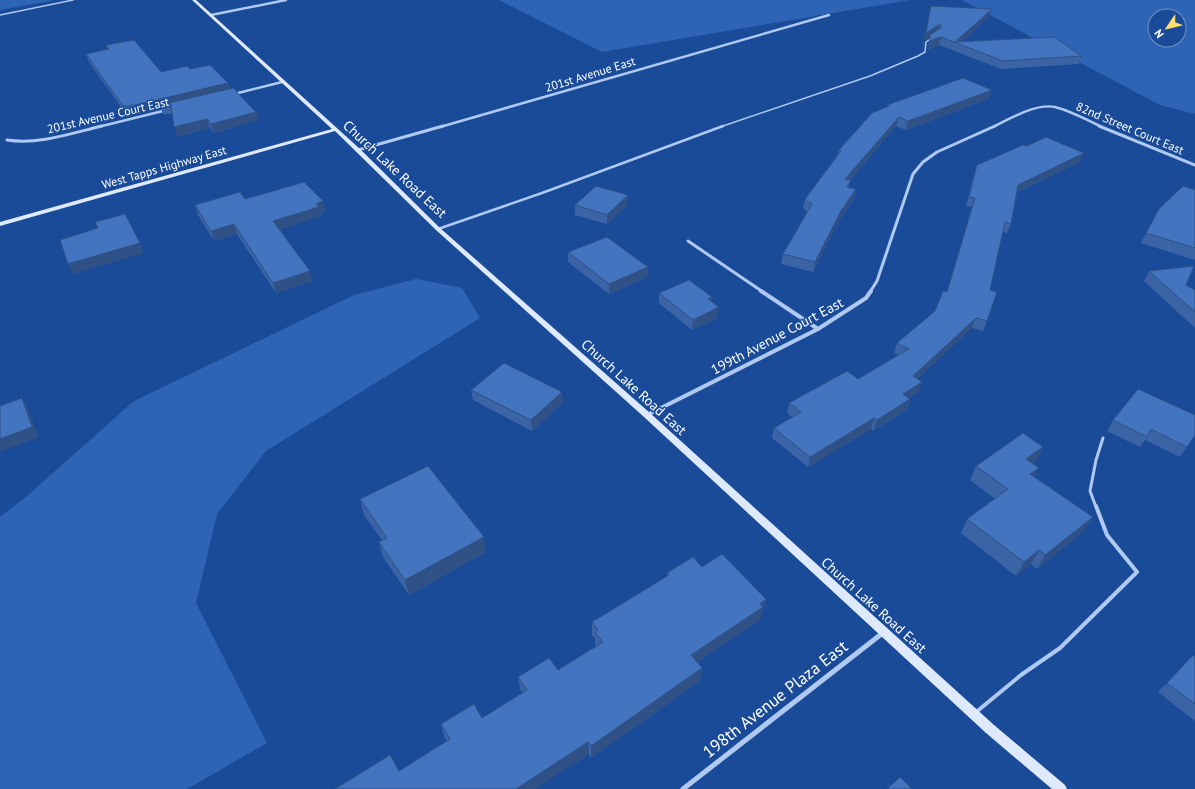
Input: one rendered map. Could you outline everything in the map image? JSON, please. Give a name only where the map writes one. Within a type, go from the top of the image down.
[{"type":"street","name":"Church Lake Road East","points":[[194,0],[334,130],[358,150],[438,229],[647,415],[973,714],[1060,789]]},
{"type":"street","points":[[211,15],[286,0]]},
{"type":"street","name":"201st Avenue East","points":[[358,150],[829,15]]},
{"type":"street","points":[[229,95],[282,82]]},
{"type":"street","name":"199th Avenue Court East","points":[[647,415],[818,329],[858,305],[866,298],[877,281],[913,174],[923,162],[936,152],[1027,111],[1046,107],[1057,107]]},
{"type":"street","name":"82nd Street Court East","points":[[1057,107],[1195,165]]},
{"type":"street","name":"201st Avenue Court East","points":[[7,140],[20,142],[47,139],[168,110]]},
{"type":"street","name":"West Tapps Highway East","points":[[0,224],[334,130]]},
{"type":"street","points":[[688,241],[818,329]]},
{"type":"street","name":"198th Avenue Plaza East","points":[[683,789],[884,632]]},
{"type":"lane","points":[[0,14],[73,0]]},
{"type":"lane","points":[[438,229],[542,193],[738,120],[870,76],[922,54],[925,52],[926,42],[932,38]]},
{"type":"lane","points":[[973,714],[1021,675],[1060,648],[1137,572],[1107,535],[1090,491],[1096,460],[1103,438]]},
{"type":"shaded area","points":[[0,0],[56,0],[0,10]]},
{"type":"shaded area","points":[[499,0],[910,0],[602,52]]},
{"type":"shaded area","points":[[962,0],[1195,0],[1195,114],[1160,105]]},
{"type":"shaded area","points":[[416,279],[462,288],[480,318],[266,451],[217,514],[196,603],[267,743],[187,789],[0,789],[0,517],[27,496],[134,401],[354,295]]},
{"type":"building","points":[[931,6],[992,9],[955,42],[1054,37],[1082,56],[1003,61],[941,37],[930,41],[930,35],[942,27],[940,24],[926,33],[924,43]]},
{"type":"building","points":[[134,40],[161,72],[187,66],[190,69],[210,65],[228,83],[135,105],[123,106],[86,54],[109,49],[106,45]]},
{"type":"building","points":[[963,78],[992,90],[908,121],[899,117],[845,179],[851,180],[847,187],[856,189],[841,211],[815,262],[783,254],[812,204],[805,199],[841,151],[839,150],[872,113],[889,106],[887,105]]},
{"type":"building","points":[[233,88],[256,112],[211,124],[207,119],[174,127],[171,105],[160,105]]},
{"type":"building","points":[[1046,137],[1084,153],[1018,185],[1011,224],[1005,222],[990,290],[997,292],[987,321],[976,318],[913,376],[922,382],[903,394],[910,399],[877,420],[874,418],[810,457],[774,428],[801,412],[789,403],[847,371],[858,379],[909,349],[897,343],[935,311],[943,291],[947,292],[975,198],[969,197],[977,165],[1023,145],[1027,146]]},
{"type":"building","points":[[304,182],[323,201],[316,204],[319,207],[273,221],[310,271],[273,283],[234,224],[211,231],[195,205],[240,192],[245,199]]},
{"type":"building","points":[[596,186],[628,195],[607,215],[575,205]]},
{"type":"building","points":[[1183,186],[1195,190],[1195,248],[1146,233],[1159,209]]},
{"type":"building","points":[[125,214],[140,243],[68,264],[60,240],[98,228],[95,222]]},
{"type":"building","points":[[607,237],[648,267],[609,284],[568,252]]},
{"type":"building","points":[[1194,266],[1186,285],[1195,290],[1195,312],[1149,271]]},
{"type":"building","points":[[689,280],[712,297],[708,299],[719,307],[693,320],[659,293]]},
{"type":"building","points":[[504,363],[562,392],[531,420],[471,390]]},
{"type":"building","points":[[1138,389],[1195,415],[1195,435],[1187,447],[1151,429],[1147,437],[1113,420]]},
{"type":"building","points":[[22,398],[32,427],[0,439],[0,406]]},
{"type":"building","points":[[1023,433],[1043,447],[1026,459],[1039,468],[1030,474],[1093,517],[1045,555],[1039,550],[1024,562],[967,519],[1008,489],[976,466]]},
{"type":"building","points":[[428,466],[484,537],[405,580],[379,542],[387,538],[360,499]]},
{"type":"building","points":[[722,554],[766,599],[760,604],[763,607],[691,655],[702,668],[591,746],[588,742],[516,789],[335,789],[390,755],[399,771],[450,739],[441,724],[474,704],[482,718],[527,690],[518,677],[549,658],[558,670],[603,642],[595,632],[598,630],[592,622],[669,575],[667,573],[693,557],[702,567]]},
{"type":"building","points":[[1193,655],[1195,657],[1195,704],[1167,683]]},
{"type":"building","points":[[900,777],[912,789],[887,789]]}]
